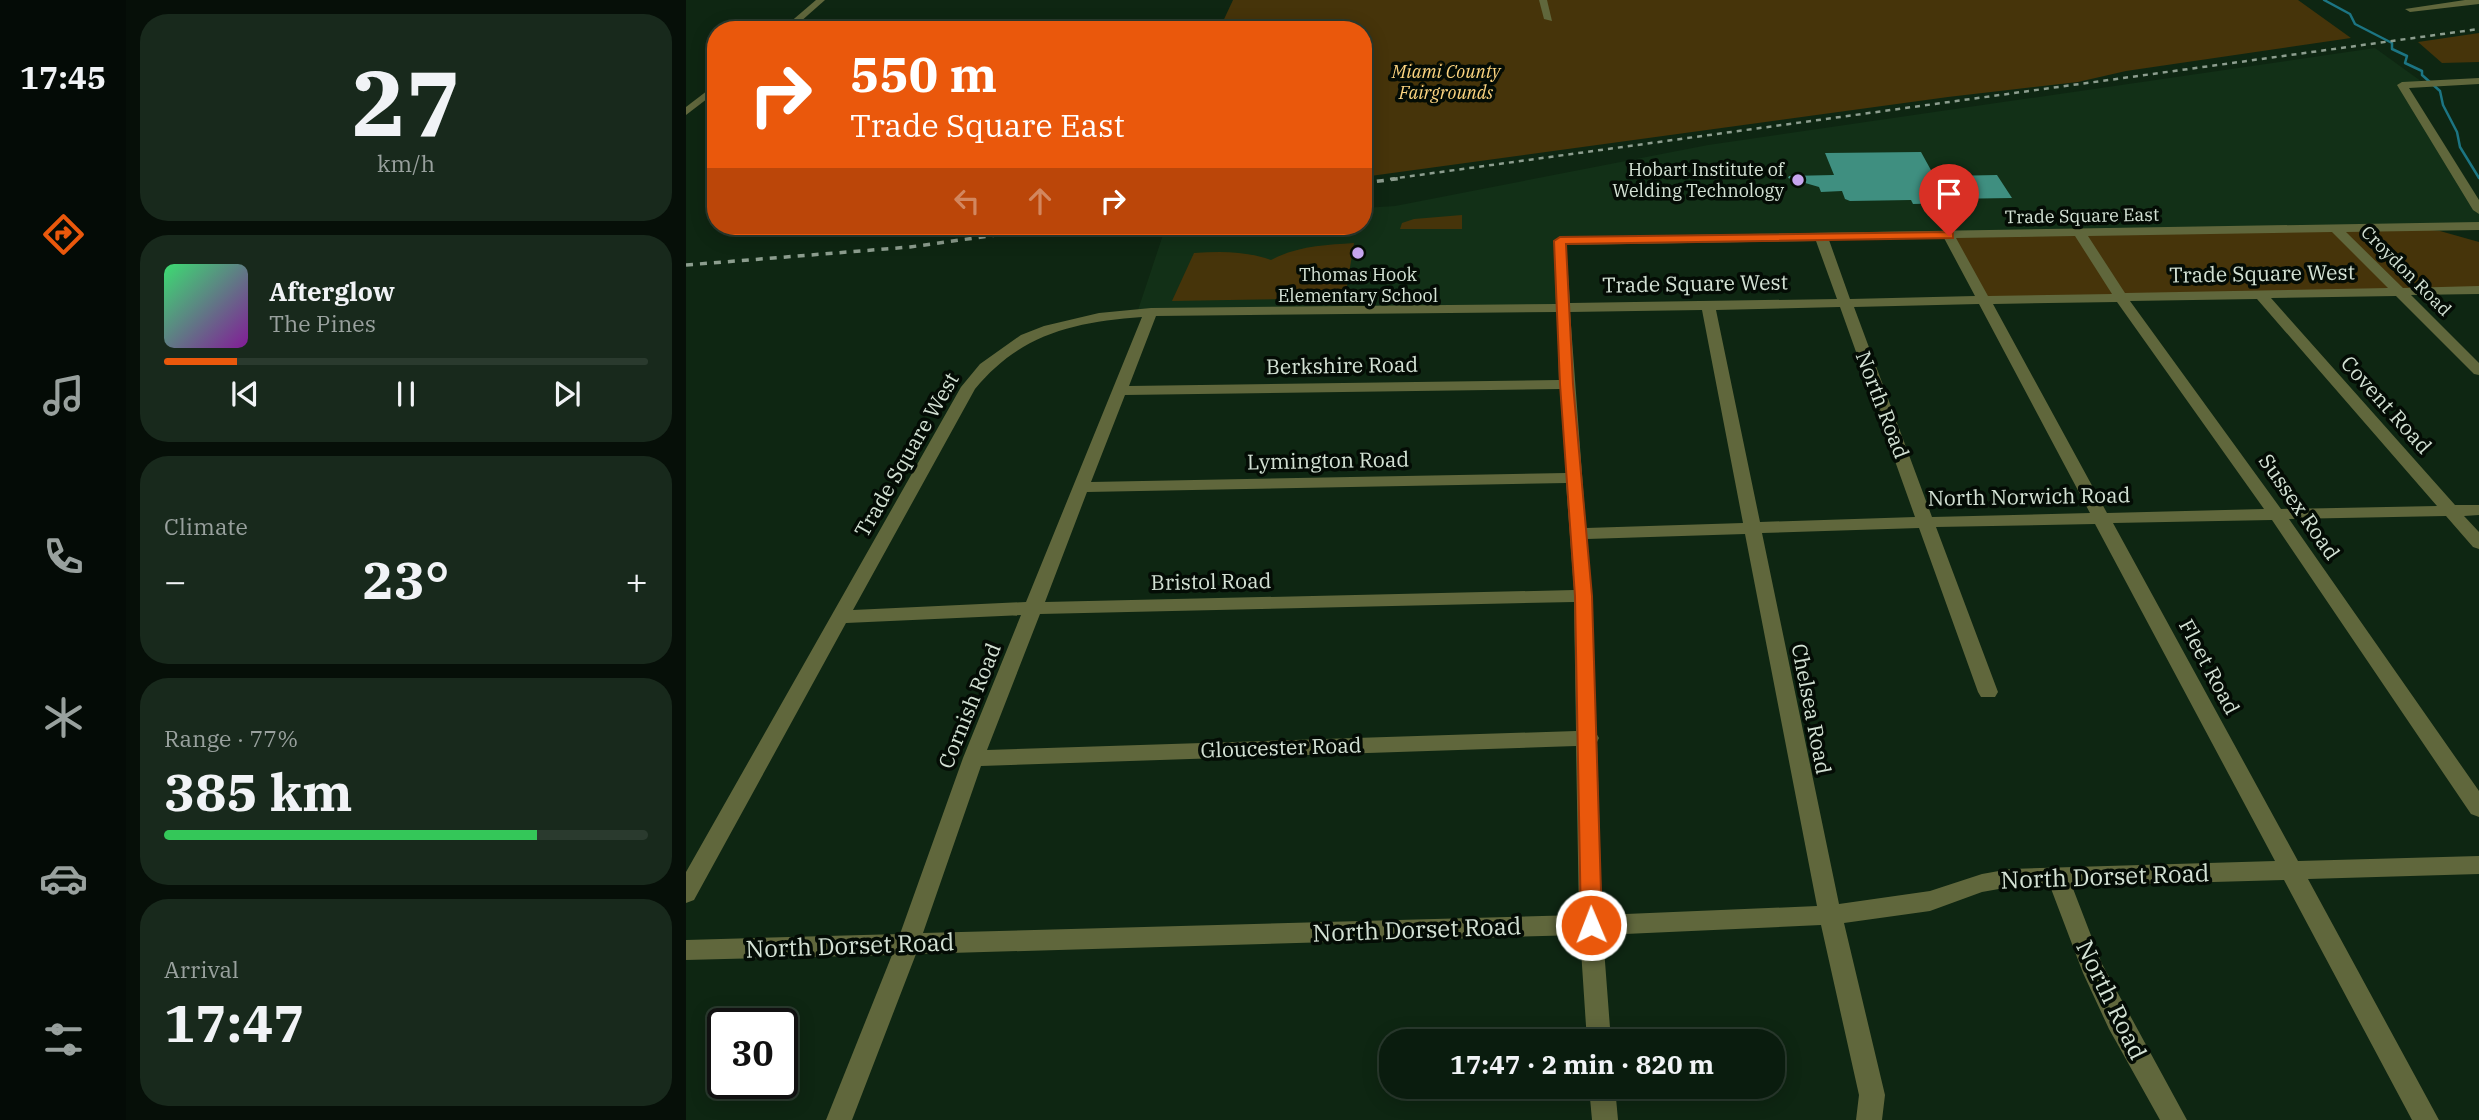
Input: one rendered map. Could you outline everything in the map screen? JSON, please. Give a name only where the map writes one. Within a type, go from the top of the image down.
[{"type":"street","points":[[796,21],[821,0]]},
{"type":"street","points":[[1543,0],[1549,19]]},
{"type":"street","points":[[2410,9],[2447,2],[2479,1]]},
{"type":"street","points":[[2477,82],[2402,85],[2479,210]]},
{"type":"street","points":[[686,112],[707,94]]},
{"type":"street","name":"Trade Square East","points":[[1563,307],[1560,241],[2479,226]]},
{"type":"street","name":"Croydon Road","points":[[2335,228],[2479,371]]},
{"type":"street","name":"Sussex Road","points":[[2080,234],[2122,299],[2277,516],[2479,808]]},
{"type":"street","name":"Fleet Road","points":[[1949,236],[1982,301],[2104,518],[2426,1120]]},
{"type":"street","name":"North Road","points":[[1821,237],[1988,692]]},
{"type":"street","name":"Trade Square West","points":[[686,892],[968,387],[983,366],[1012,344],[1054,327],[1088,318],[1151,312],[1709,306],[1843,301],[2122,299],[2479,290]]},
{"type":"street","name":"Covent Road","points":[[2261,295],[2479,542]]},
{"type":"street","name":"Chelsea Road","points":[[1709,306],[1830,915],[1872,1095],[1869,1120]]},
{"type":"street","points":[[1563,307],[1583,596],[1589,738],[1591,925],[1598,1029]]},
{"type":"street","name":"Cornish Road","points":[[839,1120],[908,944],[973,758],[1151,312]]},
{"type":"street","name":"Berkshire Road","points":[[1118,391],[1567,384]]},
{"type":"street","name":"Lymington Road","points":[[1082,487],[1575,478]]},
{"type":"street","name":"North Norwich Road","points":[[1579,534],[1926,522],[2479,510]]},
{"type":"street","name":"Bristol Road","points":[[839,617],[1035,608],[1583,596]]},
{"type":"street","name":"Gloucester Road","points":[[973,758],[1589,738]]},
{"type":"street","name":"North Dorset Road","points":[[686,950],[1591,925],[1830,915],[1896,908],[1930,901],[1982,883],[2010,878],[2479,866]]},
{"type":"street","name":"North Road","points":[[2057,876],[2091,966],[2118,1021],[2174,1120]]},
{"type":"street","points":[[1603,1099],[1605,1120]]},
{"type":"shaded area","points":[[2375,48],[2425,84],[2403,84],[2479,210],[2479,226],[1560,241],[1563,307],[1137,313],[1163,235],[1372,235],[1372,207],[1395,206],[1708,145]]},
{"type":"green space","name":"Miami County Fairgrounds","points":[[1233,0],[2298,0],[2351,38],[2126,71],[2078,82],[1948,97],[1372,176],[1372,21],[1223,21]]},
{"type":"green space","points":[[2479,33],[2479,62],[2442,63],[2418,42]]},
{"type":"green space","points":[[1462,215],[1462,229],[1400,229],[1402,223],[1414,219]]},
{"type":"green space","points":[[2405,227],[2440,231],[2479,242],[2479,290],[1982,301],[1949,236]]},
{"type":"green space","points":[[1354,243],[1345,298],[1172,301],[1194,253],[1233,252],[1271,260],[1301,249]]},
{"type":"building","points":[[1921,152],[1932,172],[1945,172],[1948,176],[1997,175],[2012,198],[1947,199],[1949,203],[1913,204],[1911,200],[1850,201],[1845,199],[1842,191],[1821,192],[1819,187],[1788,178],[1834,175],[1825,153]]},
{"type":"waterway","points":[[2324,0],[2350,14],[2355,24],[2392,43],[2392,49],[2407,56],[2405,63],[2422,71],[2422,75],[2440,91],[2443,105],[2457,132],[2460,147],[2479,178]]},
{"type":"railway","points":[[1390,179],[2479,29]]},
{"type":"railway","points":[[1372,182],[1403,178]]},
{"type":"railway","points":[[686,265],[910,247],[996,235]]},
{"type":"place","name":"Hobart Institute of Welding Technology","points":[[1798,180]]},
{"type":"place","name":"Thomas Hook Elementary School","points":[[1358,253]]},
{"type":"route","points":[[1591,925],[1589,738],[1583,596],[1567,384],[1560,241],[1949,236]]}]
